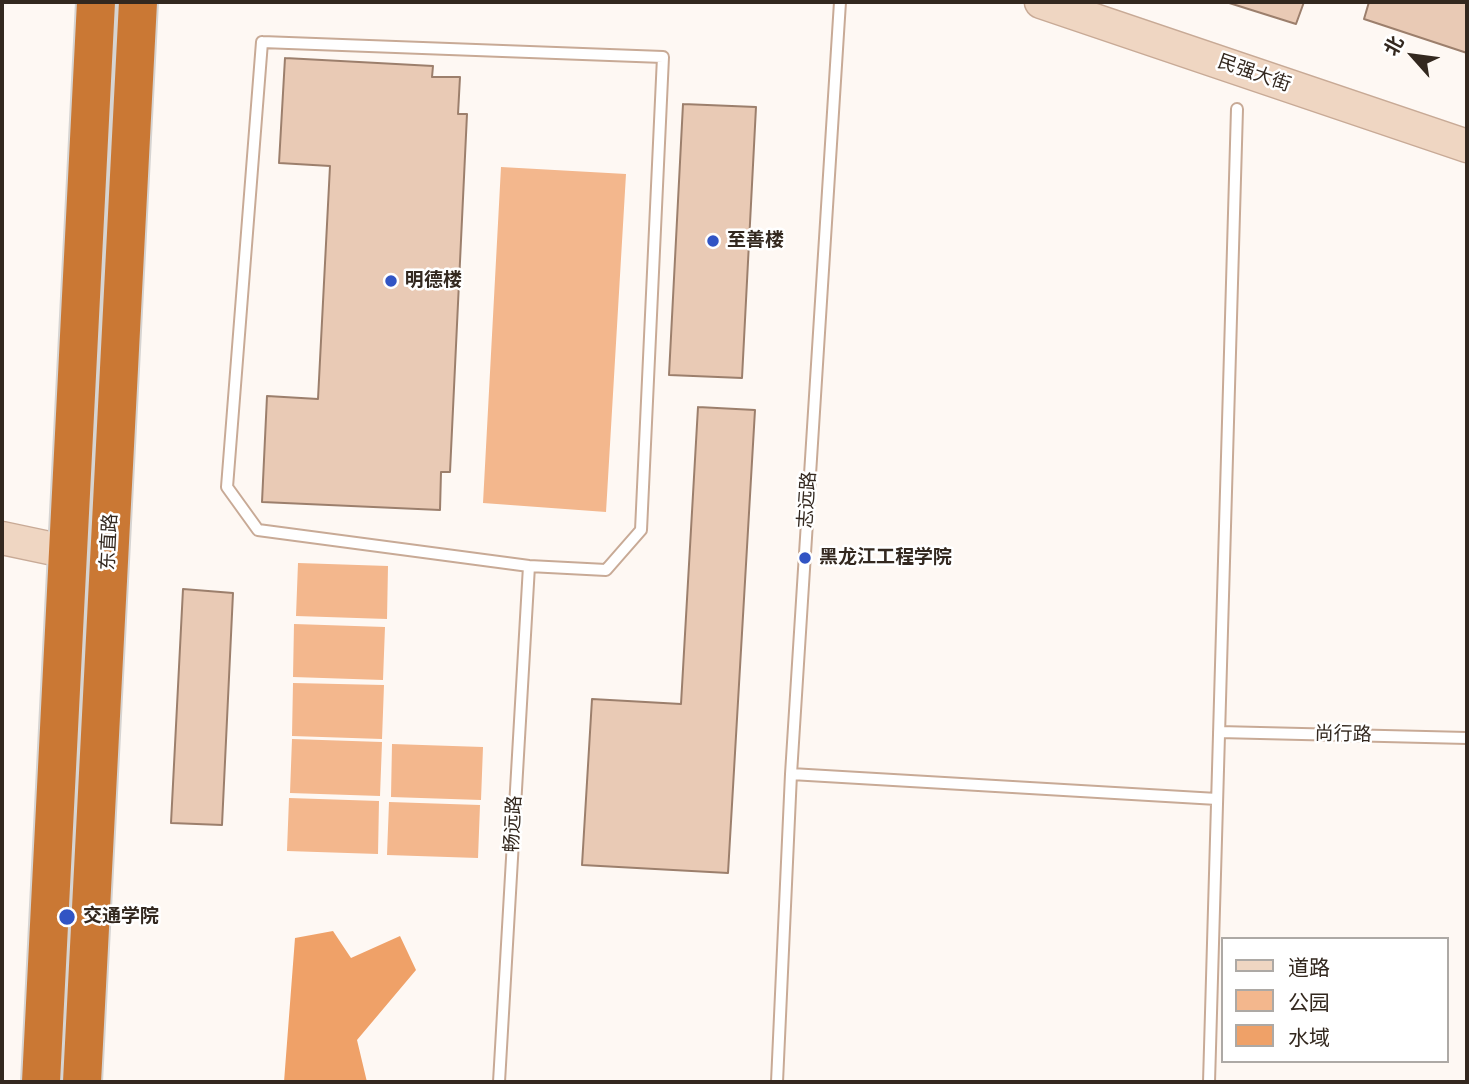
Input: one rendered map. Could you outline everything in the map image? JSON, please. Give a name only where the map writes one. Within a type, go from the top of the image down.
[{"type":"highway","points":[[41,1082],[96,2]]},
{"type":"highway","name":"东直路","points":[[82,1082],[138,2]]},
{"type":"street","name":"民强大街","points":[[1041,2],[1467,146]]},
{"type":"street","points":[[2,538],[68,552]]},
{"type":"lane","name":"志远路","points":[[776,1082],[790,774],[840,2]]},
{"type":"lane","points":[[262,42],[663,57],[641,530],[606,570],[529,566],[258,530],[228,487],[262,42]]},
{"type":"lane","points":[[1209,1082],[1237,109]]},
{"type":"lane","name":"畅远路","points":[[499,1082],[529,566]]},
{"type":"lane","name":"尚行路","points":[[1219,732],[1467,738]]},
{"type":"lane","points":[[790,774],[1217,799]]},
{"type":"green space","points":[[501,167],[626,174],[606,512],[483,503]]},
{"type":"green space","points":[[298,563],[388,566],[387,619],[296,616]]},
{"type":"green space","points":[[294,624],[385,627],[383,680],[293,677]]},
{"type":"green space","points":[[293,683],[384,685],[382,739],[292,736]]},
{"type":"green space","points":[[292,739],[382,742],[380,796],[290,793]]},
{"type":"green space","points":[[392,744],[483,747],[481,800],[391,797]]},
{"type":"green space","points":[[289,798],[379,801],[378,854],[287,851]]},
{"type":"green space","points":[[389,802],[480,805],[478,858],[387,855]]},
{"type":"water","points":[[333,931],[351,958],[400,936],[416,970],[357,1040],[367,1082],[284,1082],[295,938]]},
{"type":"building","points":[[1226,2],[1304,2],[1296,24]]},
{"type":"building","points":[[1369,2],[1467,2],[1467,53],[1364,19]]},
{"type":"building","name":"明德楼","points":[[285,58],[433,66],[432,77],[460,77],[458,114],[467,114],[450,472],[441,472],[440,510],[262,502],[267,396],[318,399],[330,166],[279,163]]},
{"type":"building","name":"至善楼","points":[[683,104],[756,107],[742,378],[669,375]]},
{"type":"building","points":[[698,407],[755,410],[728,873],[582,865],[592,699],[681,704]]},
{"type":"building","points":[[183,589],[233,593],[222,825],[171,823]]},
{"type":"place","name":"至善楼","points":[[713,241]]},
{"type":"place","name":"明德楼","points":[[391,281]]},
{"type":"place","name":"黑龙江工程学院","points":[[805,558]]},
{"type":"place","name":"交通学院","points":[[67,917]]}]
